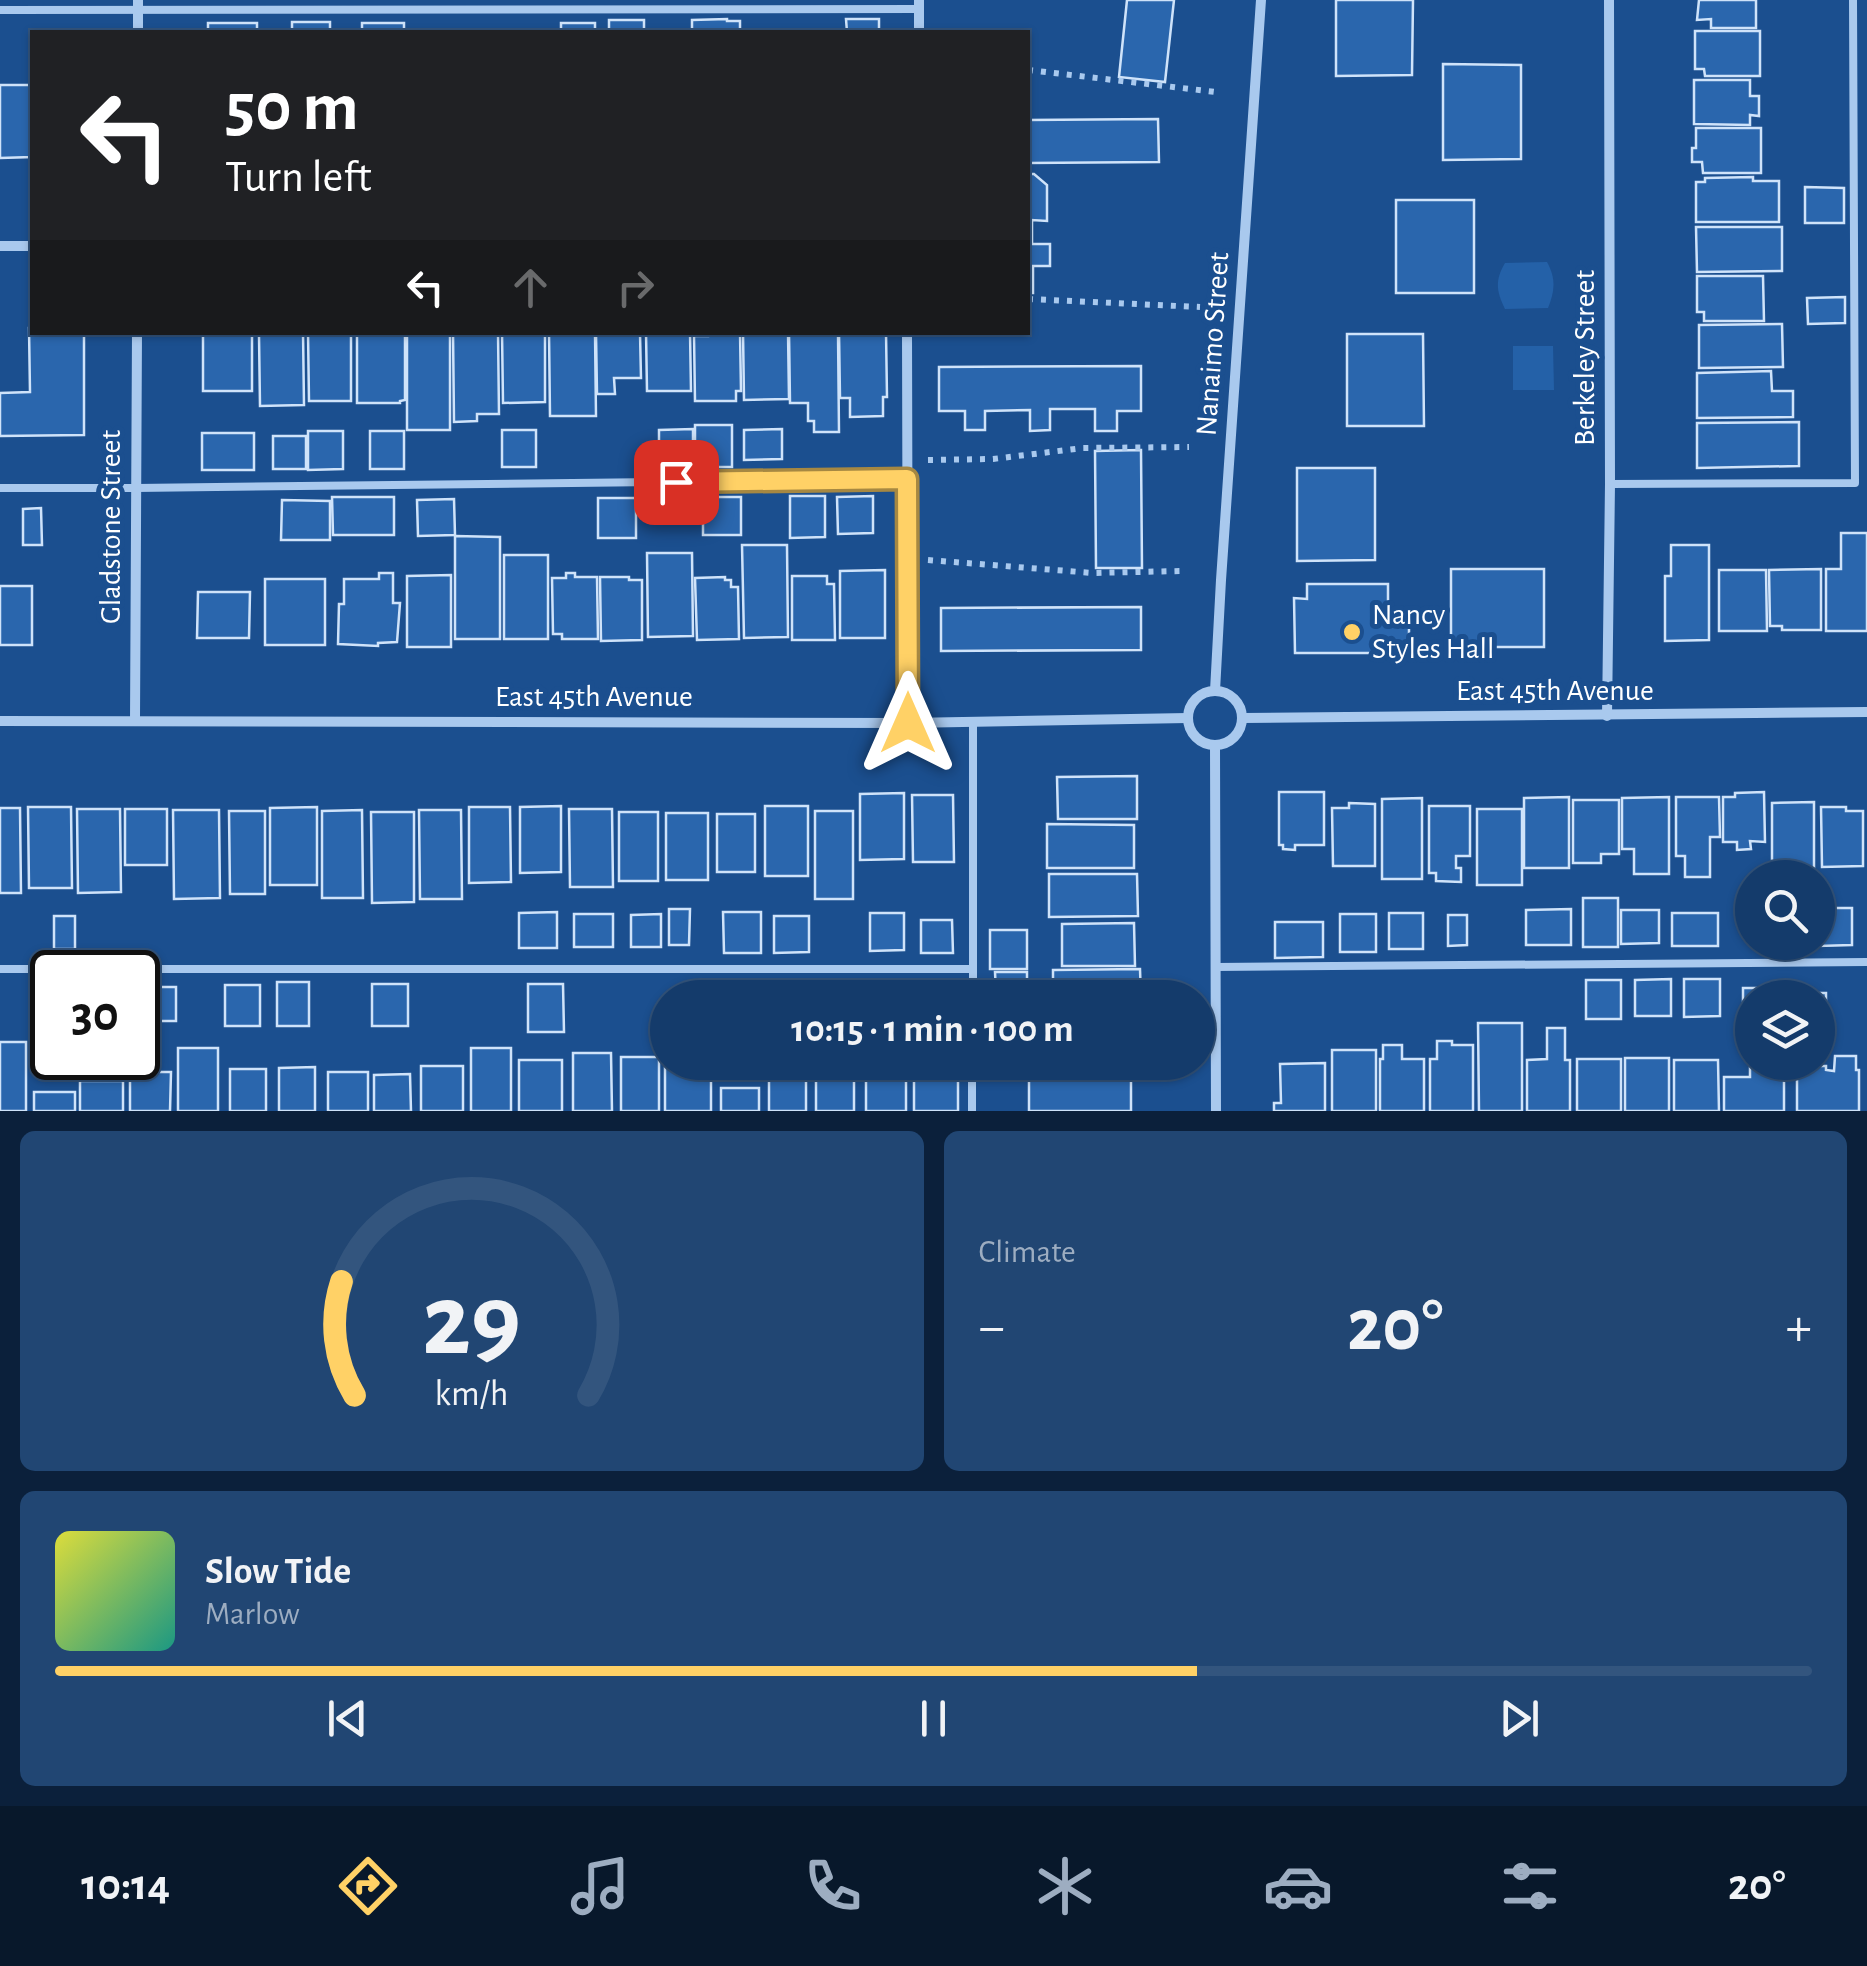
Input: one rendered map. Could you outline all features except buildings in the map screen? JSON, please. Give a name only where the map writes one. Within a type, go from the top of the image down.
[{"type":"street","name":"Nanaimo Street","points":[[1215,691],[1262,0]]},
{"type":"street","name":"Berkeley Street","points":[[1607,716],[1609,0]]},
{"type":"street","points":[[918,30],[919,5]]},
{"type":"street","points":[[0,246],[30,246]]},
{"type":"street","name":"Gladstone Street","points":[[136,722],[137,335]]},
{"type":"street","points":[[907,335],[908,723]]},
{"type":"street","points":[[1215,691],[1232,696],[1243,718],[1231,740],[1214,745],[1199,740],[1188,718],[1200,696],[1215,691]]},
{"type":"street","name":"East 45th Avenue","points":[[1243,718],[1867,712]]},
{"type":"street","name":"East 45th Avenue","points":[[0,721],[908,723],[1188,718]]},
{"type":"street","points":[[1214,745],[1216,1111]]},
{"type":"lane","points":[[1610,484],[1855,483],[1853,0]]},
{"type":"lane","points":[[0,10],[138,5],[919,5]]},
{"type":"lane","points":[[0,488],[907,479]]},
{"type":"lane","points":[[973,721],[973,980]]},
{"type":"lane","points":[[1216,968],[1867,962]]},
{"type":"lane","points":[[0,969],[973,970]]},
{"type":"lane","points":[[972,1080],[972,1111]]},
{"type":"path","points":[[1030,70],[1216,92]]},
{"type":"path","points":[[1030,299],[1200,307]]},
{"type":"path","points":[[928,460],[993,459],[1083,448],[1189,447]]},
{"type":"path","points":[[928,560],[1092,573],[1180,571]]},
{"type":"shaded area","points":[[1547,262],[1554,285],[1548,308],[1505,309],[1498,286],[1505,263]]},
{"type":"shaded area","points":[[1513,346],[1553,346],[1554,390],[1513,390]]},
{"type":"place","name":"Nancy Styles Hall","points":[[1352,632]]},
{"type":"route","points":[[676,482],[907,479],[908,723]]}]
